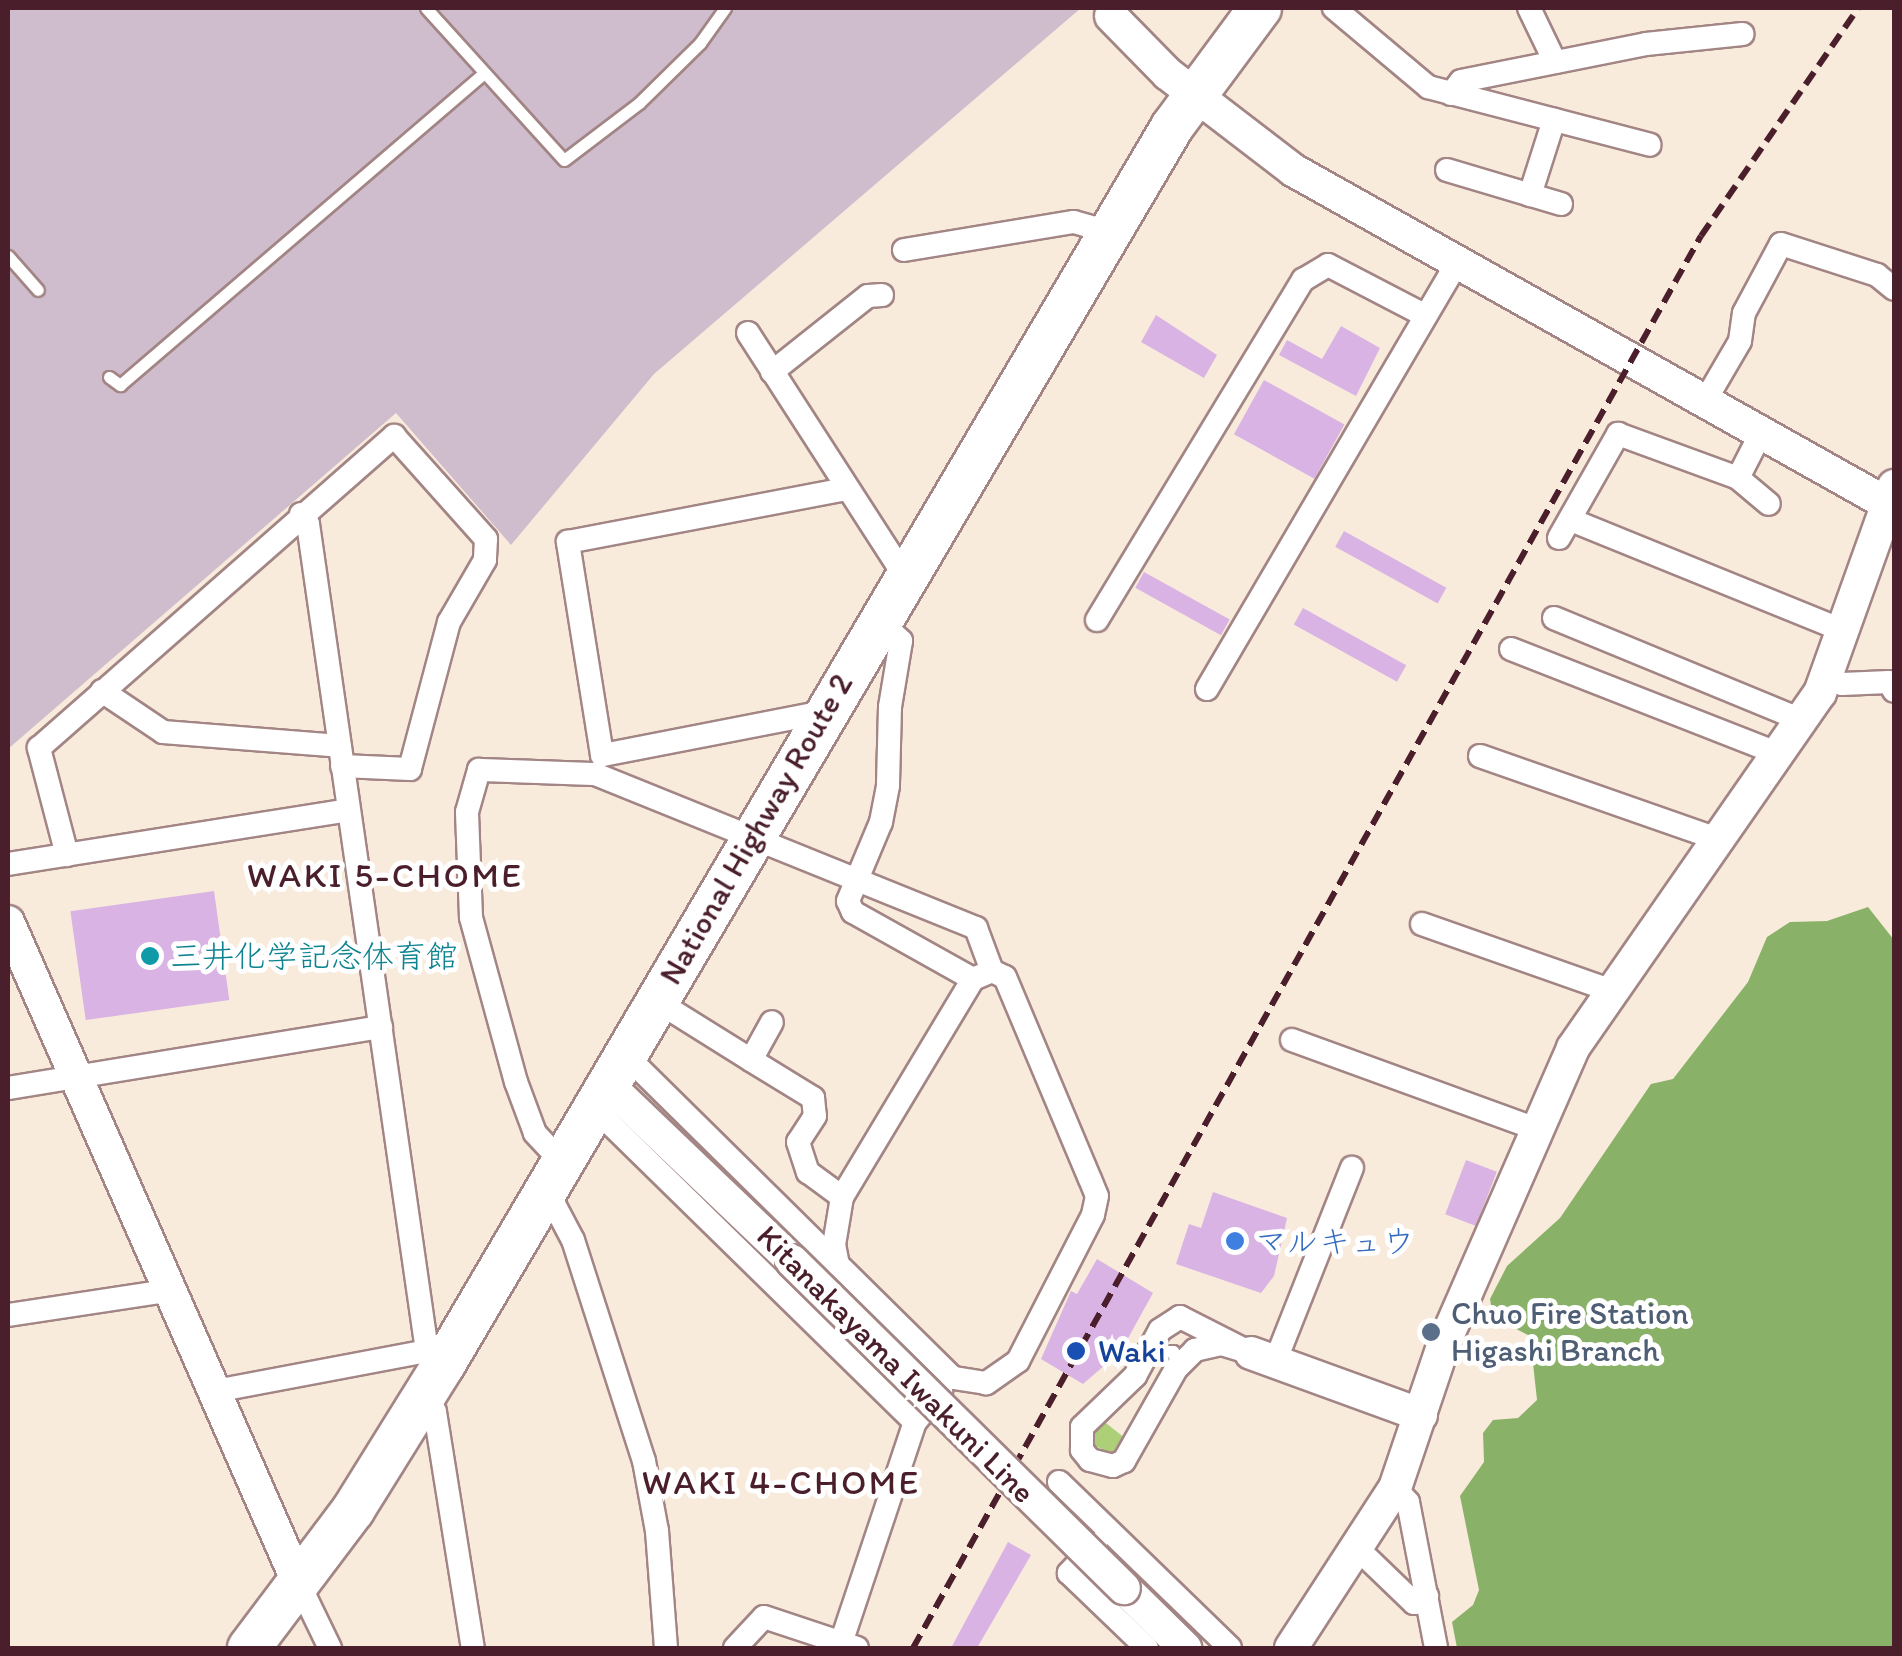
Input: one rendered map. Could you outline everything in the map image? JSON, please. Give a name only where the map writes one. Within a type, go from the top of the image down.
[{"type":"highway","name":"National Highway Route 2","points":[[249,1648],[299,1584],[552,1173],[1109,232],[1194,96],[1260,8]]},
{"type":"street","points":[[1334,8],[1411,77],[1451,94],[1650,145]]},
{"type":"street","points":[[1529,8],[1555,62]]},
{"type":"street","points":[[1107,12],[1194,96],[1293,170],[1761,433],[1891,495],[1828,676],[1804,721],[1573,1048],[1443,1346],[1396,1488],[1360,1552],[1292,1648]]},
{"type":"street","points":[[1451,94],[1461,81],[1555,62],[1742,34]]},
{"type":"street","points":[[1530,194],[1554,120]]},
{"type":"street","points":[[1446,170],[1561,204]]},
{"type":"street","points":[[904,250],[1074,222],[1109,232]]},
{"type":"street","points":[[1706,401],[1740,342],[1744,313],[1781,244],[1877,275],[1894,288]]},
{"type":"street","points":[[1207,689],[1458,262]]},
{"type":"street","points":[[1097,620],[1303,280],[1328,265],[1426,316]]},
{"type":"street","points":[[772,372],[868,296],[882,295]]},
{"type":"street","points":[[748,333],[905,577]]},
{"type":"street","points":[[1738,478],[1761,433]]},
{"type":"street","points":[[1769,504],[1738,478],[1618,434],[1565,529],[1845,631]]},
{"type":"street","points":[[67,855],[39,748],[301,514],[394,436],[486,539],[485,560],[444,640],[410,768],[163,732],[102,692]]},
{"type":"street","points":[[824,712],[602,755],[568,542],[845,489]]},
{"type":"street","points":[[301,514],[308,524],[432,1369],[435,1412],[474,1648]]},
{"type":"street","points":[[1554,618],[1804,721]]},
{"type":"street","points":[[606,1080],[838,1265],[953,1378],[986,1382],[1018,1361],[1097,1196],[1005,977],[982,975],[853,912],[848,901],[888,786],[890,708],[901,641],[878,620]]},
{"type":"street","points":[[1510,649],[1780,754]]},
{"type":"street","points":[[1828,676],[1842,684],[1889,682],[1894,691]]},
{"type":"street","points":[[1480,756],[1708,836],[1718,845]]},
{"type":"street","points":[[666,1648],[657,1531],[644,1460],[552,1173],[489,999],[468,871],[474,778],[488,770],[596,774],[976,928],[982,975],[842,1197],[834,1245],[838,1265]]},
{"type":"street","points":[[8,864],[348,810]]},
{"type":"street","points":[[8,922],[210,1392],[330,1648]]},
{"type":"street","points":[[1422,924],[1612,991]]},
{"type":"street","points":[[655,1000],[814,1098],[815,1116],[798,1142],[808,1172],[842,1197]]},
{"type":"street","points":[[751,1060],[772,1022]]},
{"type":"street","points":[[8,1088],[381,1026]]},
{"type":"street","points":[[1292,1040],[1540,1130]]},
{"type":"street","points":[[606,1080],[812,1322],[916,1422]]},
{"type":"street","name":"Kitanakayama Iwakuni Line","points":[[606,1080],[1186,1648]]},
{"type":"street","points":[[1263,1358],[1352,1168]]},
{"type":"street","points":[[8,1315],[166,1291]]},
{"type":"street","points":[[1263,1358],[1207,1345],[1176,1369],[1124,1461],[1101,1466],[1082,1450],[1082,1426],[1131,1381],[1160,1330],[1180,1318],[1263,1358],[1420,1415]]},
{"type":"street","points":[[210,1392],[432,1369]]},
{"type":"street","points":[[735,1648],[764,1618],[849,1646],[916,1422],[953,1378]]},
{"type":"street","points":[[1058,1482],[1230,1648]]},
{"type":"street","points":[[1396,1488],[1408,1502],[1436,1648]]},
{"type":"street","points":[[1108,1530],[1069,1572],[1147,1648]]},
{"type":"street","points":[[1360,1552],[1414,1603],[1427,1596]]},
{"type":"lane","points":[[426,8],[564,160],[639,103],[700,43],[725,8]]},
{"type":"lane","points":[[109,377],[120,386],[484,73]]},
{"type":"lane","points":[[8,256],[38,290]]},
{"type":"lane","points":[[1148,1354],[1165,1346],[1173,1350],[1176,1369]]},
{"type":"shaded area","points":[[8,8],[1081,8],[654,374],[511,545],[396,413],[8,749]]},
{"type":"green space","points":[[1868,907],[1894,940],[1894,1648],[1457,1648],[1452,1622],[1473,1605],[1479,1590],[1460,1496],[1484,1462],[1483,1433],[1493,1420],[1518,1418],[1537,1400],[1530,1336],[1493,1317],[1490,1299],[1507,1266],[1560,1218],[1651,1084],[1673,1079],[1748,982],[1767,937],[1790,922],[1827,921]]},
{"type":"green space","points":[[1102,1420],[1130,1442],[1113,1455],[1090,1443]]},
{"type":"building","points":[[1156,315],[1217,355],[1204,378],[1141,342]]},
{"type":"building","points":[[1341,326],[1380,348],[1356,396],[1279,355],[1287,340],[1322,359]]},
{"type":"building","points":[[1264,380],[1344,425],[1314,479],[1234,434]]},
{"type":"building","points":[[1344,531],[1446,588],[1438,603],[1335,547]]},
{"type":"building","points":[[1144,572],[1230,620],[1221,635],[1135,588]]},
{"type":"building","points":[[1303,608],[1406,665],[1397,682],[1294,625]]},
{"type":"building","name":"三井化学記念体育館","points":[[214,891],[229,1000],[86,1020],[70,911]]},
{"type":"building","points":[[1466,1160],[1497,1172],[1476,1226],[1445,1214]]},
{"type":"building","name":"マルキュウ","points":[[1213,1192],[1287,1218],[1274,1276],[1261,1293],[1176,1264],[1189,1224],[1201,1228]]},
{"type":"building","points":[[1097,1259],[1153,1293],[1121,1351],[1083,1384],[1041,1359],[1071,1291],[1077,1294]]},
{"type":"building","points":[[1008,1542],[1031,1555],[977,1648],[951,1648]]},
{"type":"railway","points":[[913,1648],[1701,236],[1858,8]]},
{"type":"place","name":"三井化学記念体育館","points":[[150,956]]},
{"type":"place","name":"マルキュウ","points":[[1235,1241]]},
{"type":"place","name":"Chuo Fire Station Higashi Branch","points":[[1431,1332]]},
{"type":"place","name":"Waki","points":[[1076,1351]]},
{"type":"district","name":"WAKI 5-CHOME","points":[[385,875]]},
{"type":"district","name":"WAKI 4-CHOME","points":[[781,1482]]}]
